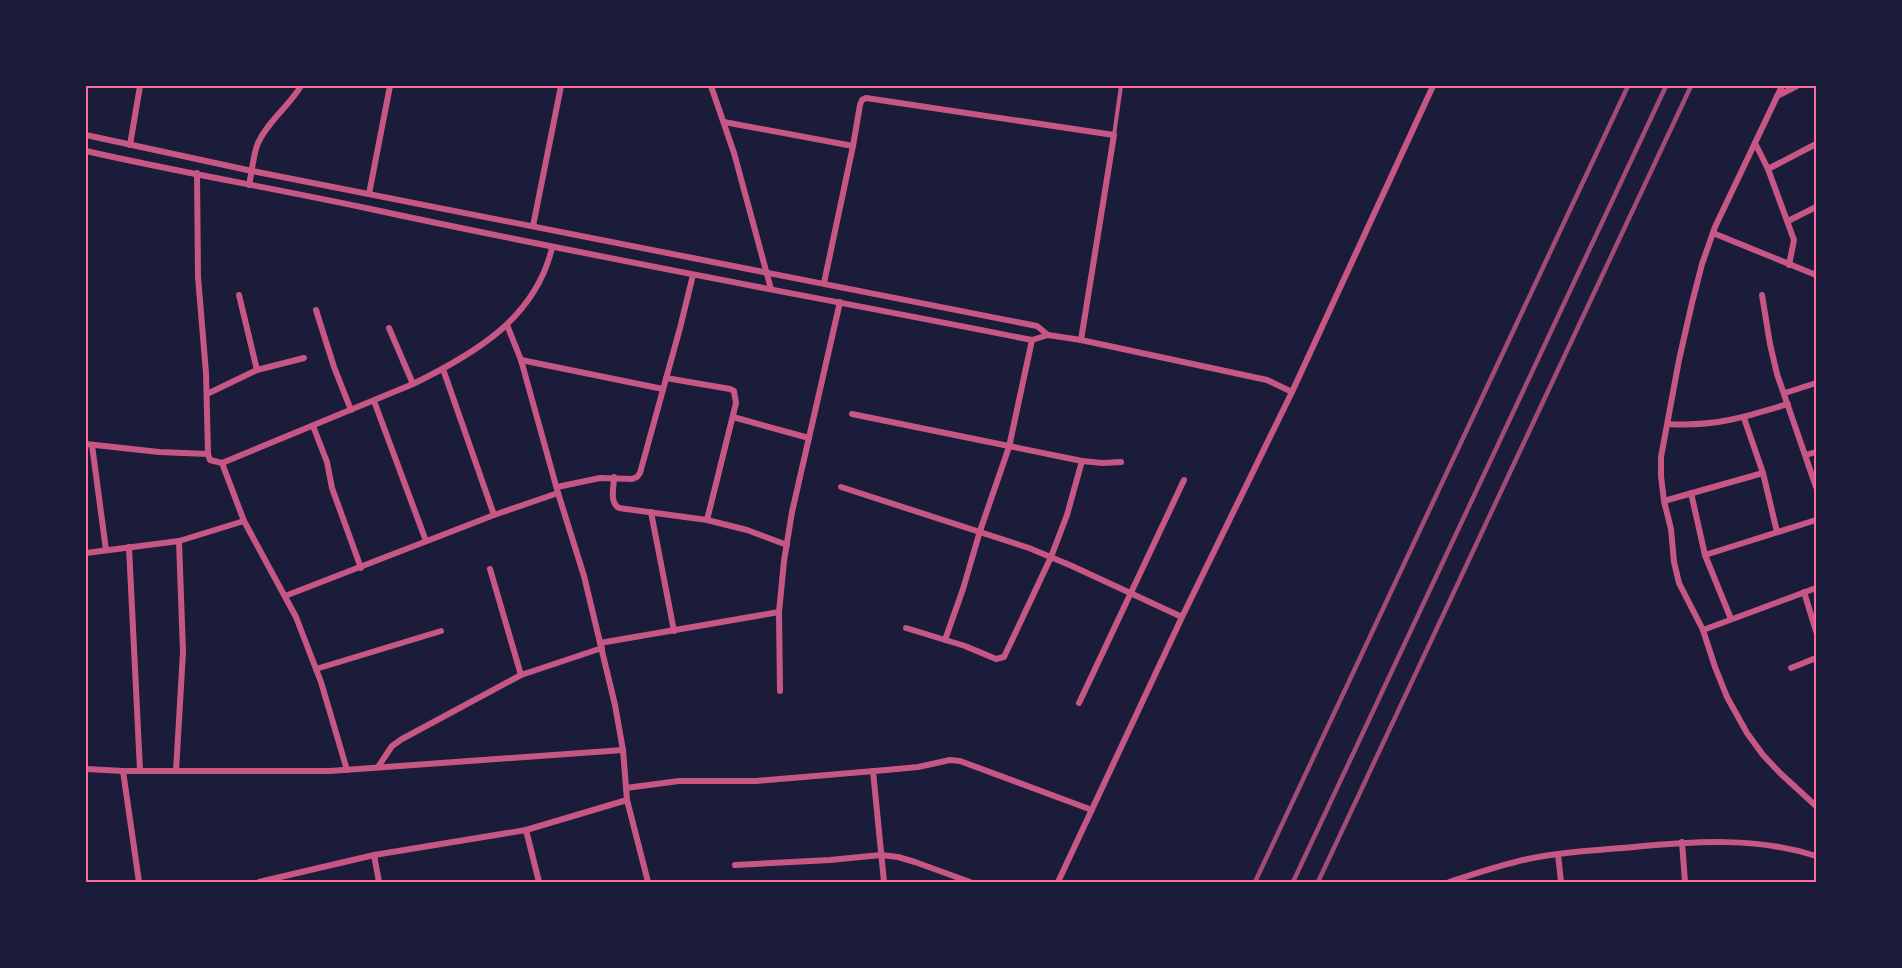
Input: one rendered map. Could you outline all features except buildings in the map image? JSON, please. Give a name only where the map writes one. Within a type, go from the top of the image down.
[{"type":"street","points":[[130,145],[140,86]]},
{"type":"street","points":[[249,185],[257,145],[301,86]]},
{"type":"street","points":[[369,194],[390,86]]},
{"type":"street","points":[[534,226],[561,86]]},
{"type":"street","points":[[711,86],[734,153],[771,289]]},
{"type":"street","points":[[1058,882],[1182,617],[1292,392],[1433,86]]},
{"type":"street","points":[[1782,86],[1713,233],[1692,303],[1679,360],[1661,457],[1661,476],[1679,583],[1703,630],[1714,667],[1727,697],[1762,755],[1816,806]]},
{"type":"street","points":[[1776,96],[1797,86]]},
{"type":"street","points":[[824,283],[862,100],[866,98],[1114,135],[1081,340]]},
{"type":"street","points":[[724,122],[853,146]]},
{"type":"street","points":[[86,135],[252,171],[1037,326],[1048,335]]},
{"type":"street","points":[[1755,142],[1768,169],[1794,240],[1789,266]]},
{"type":"street","points":[[1768,169],[1816,144]]},
{"type":"street","points":[[86,151],[552,248],[1032,340],[1048,335],[1081,340],[1268,380],[1292,392]]},
{"type":"street","points":[[197,173],[198,277],[207,394],[208,454],[210,460],[216,463],[222,463],[413,384],[443,369],[495,336],[533,294],[547,267],[552,248]]},
{"type":"street","points":[[1788,221],[1816,207]]},
{"type":"street","points":[[1713,233],[1816,278]]},
{"type":"street","points":[[285,596],[557,490],[600,478],[632,479],[637,477],[640,473],[693,275]]},
{"type":"street","points":[[239,295],[257,370]]},
{"type":"street","points":[[1762,295],[1770,344],[1778,374],[1816,487]]},
{"type":"street","points":[[780,691],[778,612],[792,512],[840,302]]},
{"type":"street","points":[[316,310],[334,367],[351,410]]},
{"type":"street","points":[[507,325],[521,360],[557,490],[584,576],[615,705],[623,750],[627,800],[648,882]]},
{"type":"street","points":[[389,328],[413,384]]},
{"type":"street","points":[[945,640],[1009,447],[1032,340]]},
{"type":"street","points":[[207,394],[257,370],[303,358]]},
{"type":"street","points":[[521,360],[663,389]]},
{"type":"street","points":[[443,369],[494,515]]},
{"type":"street","points":[[666,378],[734,392],[736,403],[707,520]]},
{"type":"street","points":[[1785,393],[1816,383]]},
{"type":"street","points":[[374,401],[426,542]]},
{"type":"street","points":[[1668,424],[1701,425],[1744,418],[1788,404]]},
{"type":"street","points":[[852,414],[1082,461],[1121,462]]},
{"type":"street","points":[[733,417],[809,438]]},
{"type":"street","points":[[1744,418],[1763,473],[1777,532]]},
{"type":"street","points":[[313,426],[327,462],[332,488],[361,568]]},
{"type":"street","points":[[106,550],[88,445],[208,454]]},
{"type":"street","points":[[1806,455],[1816,453]]},
{"type":"street","points":[[906,628],[996,659],[1004,657],[1051,557],[1067,515],[1082,461]]},
{"type":"street","points":[[222,463],[244,521],[296,617],[316,669],[347,770]]},
{"type":"street","points":[[1664,501],[1763,473]]},
{"type":"street","points":[[614,477],[613,501],[615,506],[626,510],[707,520],[747,530],[787,545]]},
{"type":"street","points":[[1079,704],[1129,593],[1184,480]]},
{"type":"street","points":[[841,487],[980,531],[1051,557],[1182,617]]},
{"type":"street","points":[[1692,493],[1705,555],[1731,619]]},
{"type":"street","points":[[651,512],[674,631]]},
{"type":"street","points":[[1705,555],[1816,520]]},
{"type":"street","points":[[86,553],[179,541],[244,521]]},
{"type":"street","points":[[176,771],[183,651],[179,541]]},
{"type":"street","points":[[129,547],[140,770]]},
{"type":"street","points":[[490,569],[521,675]]},
{"type":"street","points":[[1703,630],[1816,588]]},
{"type":"street","points":[[1804,592],[1816,631]]},
{"type":"street","points":[[378,767],[392,746],[402,739],[521,675],[601,646],[778,612]]},
{"type":"street","points":[[316,669],[441,631]]},
{"type":"street","points":[[1791,668],[1816,658]]},
{"type":"street","points":[[86,769],[123,771],[347,770],[623,750]]},
{"type":"street","points":[[626,788],[679,781],[756,781],[873,771],[918,767],[950,760],[960,761],[1092,810]]},
{"type":"street","points":[[123,771],[139,882]]},
{"type":"street","points":[[873,771],[884,882]]},
{"type":"street","points":[[259,882],[374,855],[526,830],[627,800]]},
{"type":"street","points":[[526,830],[539,882]]},
{"type":"street","points":[[1682,842],[1685,882]]},
{"type":"street","points":[[1449,882],[1509,863],[1558,854],[1682,842],[1766,844],[1816,856]]},
{"type":"street","points":[[1558,854],[1561,882]]},
{"type":"street","points":[[374,855],[379,882]]},
{"type":"street","points":[[735,865],[880,855],[915,862],[970,882]]},
{"type":"lane","points":[[1114,135],[1121,86]]},
{"type":"railway","points":[[1255,882],[1628,86]]},
{"type":"railway","points":[[1293,882],[1666,86]]},
{"type":"railway","points":[[1318,882],[1691,86]]}]
